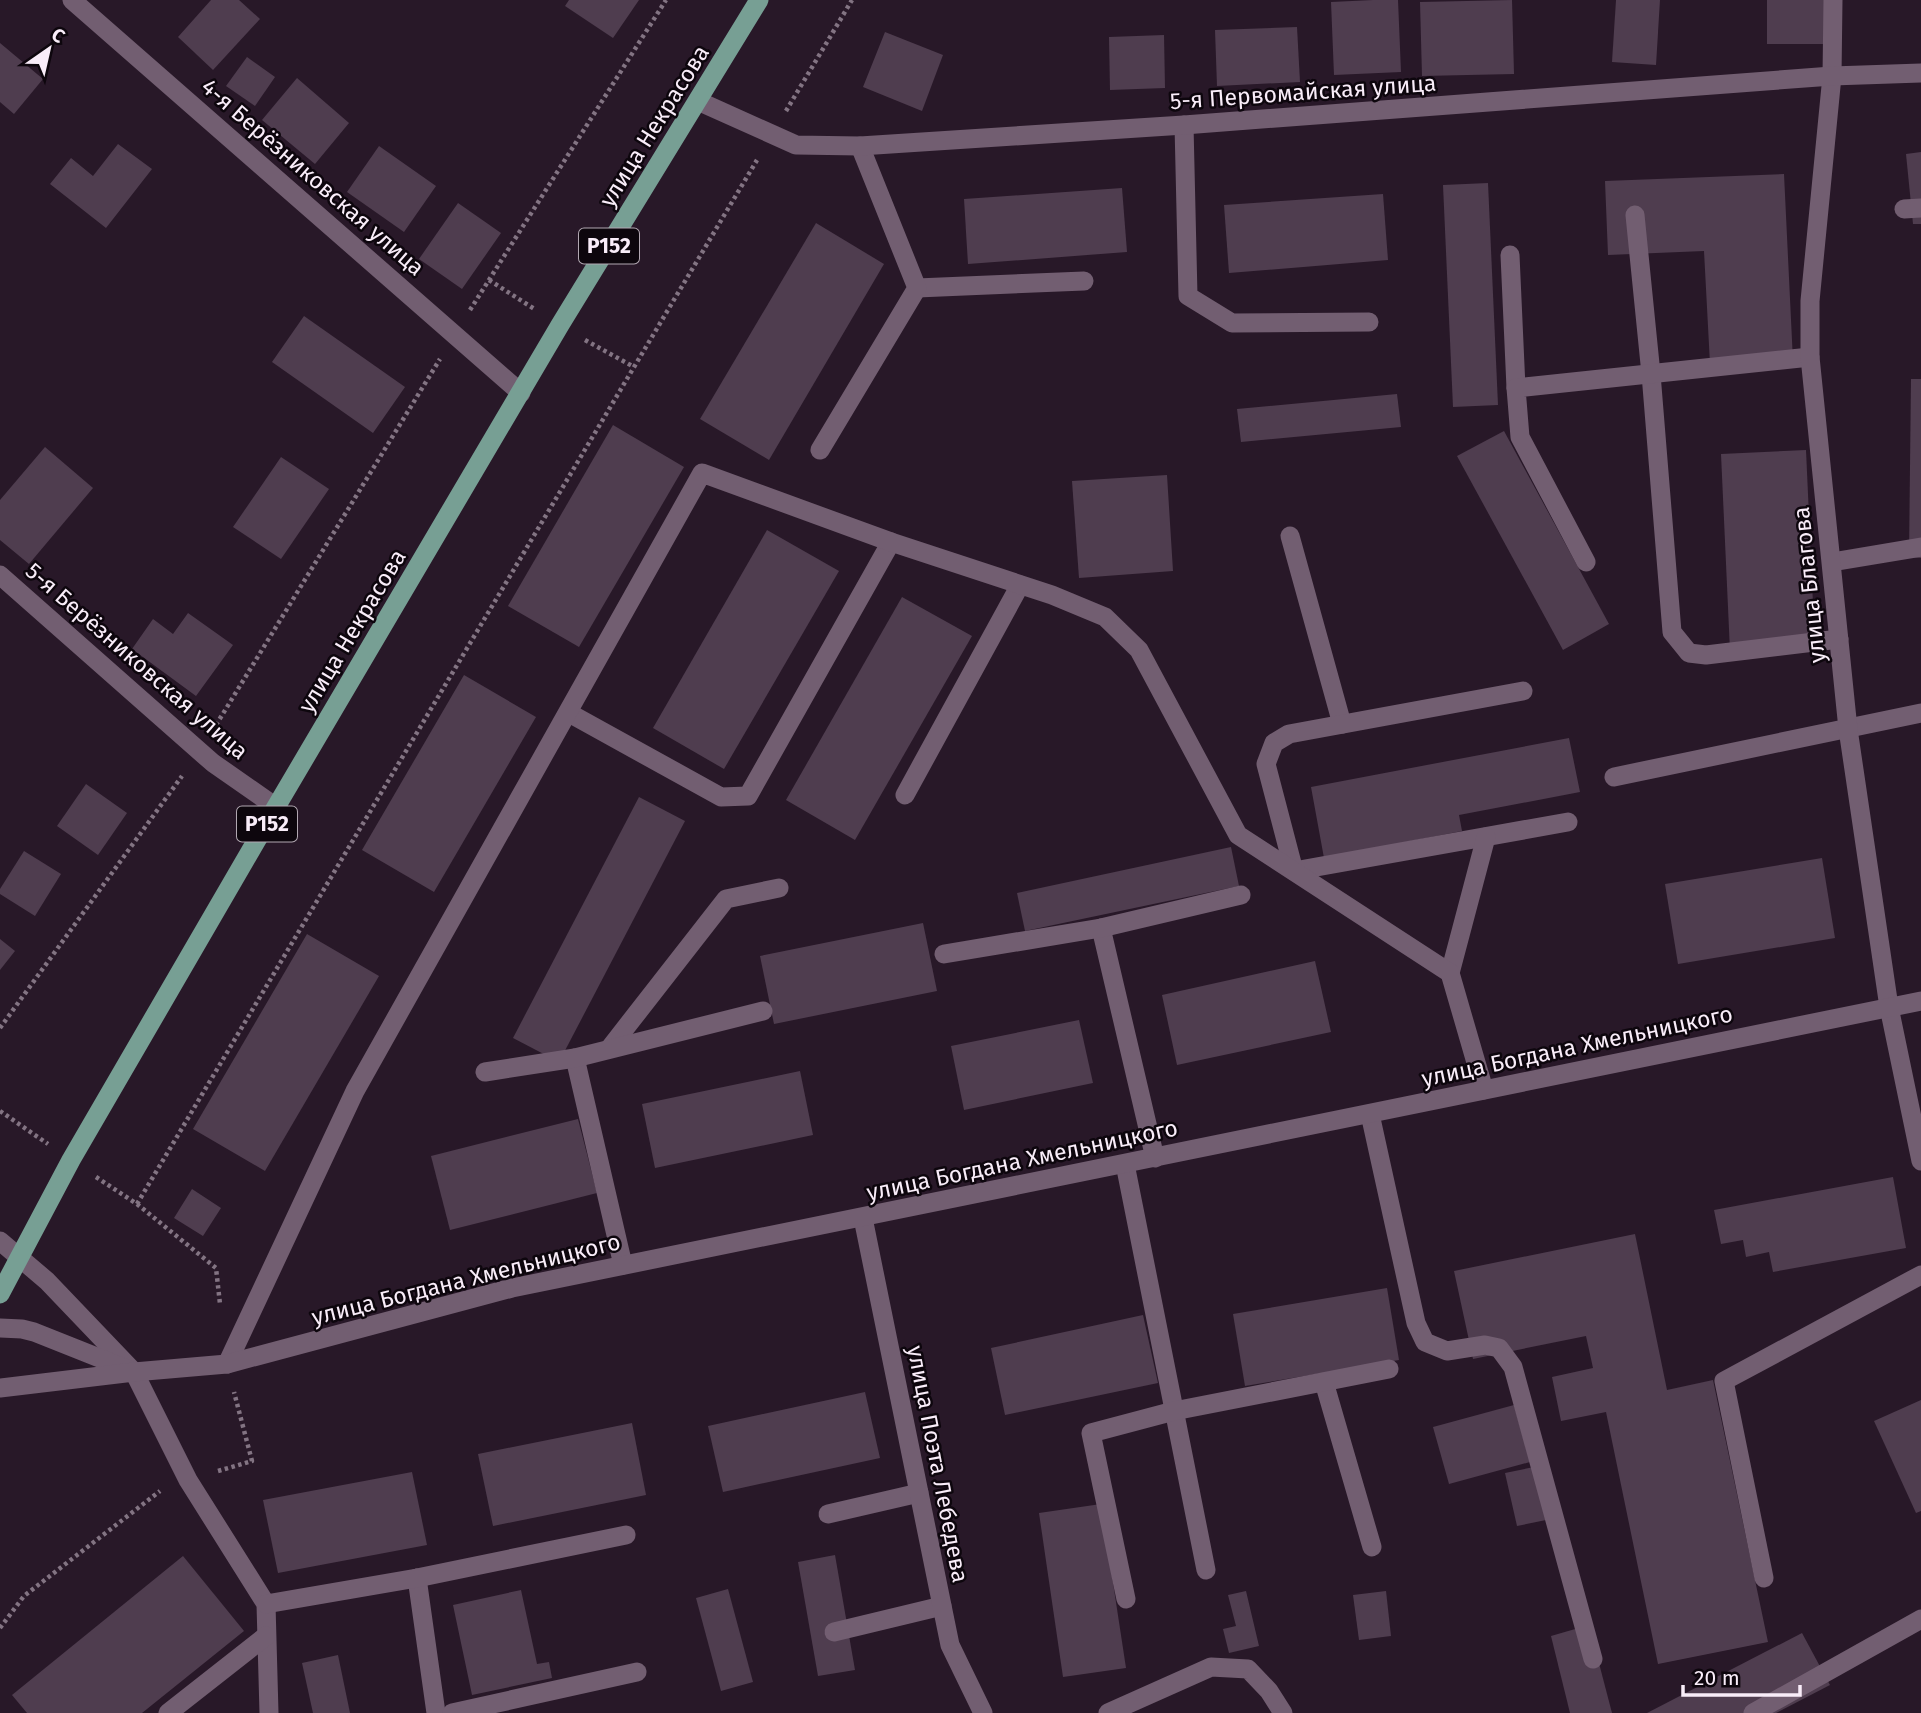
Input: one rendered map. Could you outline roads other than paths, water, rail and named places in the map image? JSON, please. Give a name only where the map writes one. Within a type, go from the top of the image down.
[{"type":"main road","name":"улица Некрасова","points":[[0,1294],[71,1160],[276,807],[560,325],[759,0]]},
{"type":"street","name":"4-я Берёзниковская улица","points":[[72,0],[521,393]]},
{"type":"street","name":"улица Благова","points":[[1833,0],[1832,76],[1810,301],[1810,357],[1848,729],[1889,1007],[1921,1161]]},
{"type":"street","name":"5-я Первомайская улица","points":[[698,102],[796,145],[860,146],[1184,125],[1832,76],[1921,73]]},
{"type":"street","points":[[1184,125],[1188,296],[1231,323],[1369,322]]},
{"type":"street","points":[[860,146],[917,288]]},
{"type":"street","points":[[1635,215],[1672,632],[1689,653],[1706,655],[1839,639]]},
{"type":"street","points":[[1510,255],[1520,437],[1586,562]]},
{"type":"street","points":[[917,288],[1084,281]]},
{"type":"street","points":[[820,450],[917,288]]},
{"type":"street","points":[[1516,388],[1810,357]]},
{"type":"street","points":[[227,1364],[355,1091],[702,473],[891,542],[1052,595],[1105,617],[1139,650],[1238,835],[1450,973]]},
{"type":"street","points":[[1290,537],[1342,724]]},
{"type":"street","points":[[569,713],[721,797],[748,796],[891,542]]},
{"type":"street","points":[[1832,562],[1921,547]]},
{"type":"street","name":"5-я Берёзниковская улица","points":[[0,575],[213,764],[276,807]]},
{"type":"street","points":[[905,795],[1020,585]]},
{"type":"street","points":[[1294,871],[1266,764],[1274,743],[1289,734],[1523,691]]},
{"type":"street","points":[[1614,777],[1921,713]]},
{"type":"street","points":[[1294,871],[1568,822]]},
{"type":"street","points":[[1484,1090],[1450,973],[1486,837]]},
{"type":"street","points":[[608,1049],[726,899],[779,888]]},
{"type":"street","points":[[944,954],[1101,928],[1241,895]]},
{"type":"street","points":[[1101,928],[1155,1158]]},
{"type":"street","name":"улица Богдана Хмельницкого","points":[[0,1388],[227,1364],[512,1288],[1921,1001]]},
{"type":"street","points":[[485,1072],[575,1058],[763,1011]]},
{"type":"street","points":[[575,1058],[623,1265]]},
{"type":"street","points":[[1370,1114],[1416,1323],[1425,1342],[1447,1351],[1485,1345],[1499,1348],[1513,1367],[1593,1658]]},
{"type":"street","points":[[1125,1164],[1206,1570]]},
{"type":"street","name":"улица Поэта Лебедева","points":[[863,1218],[950,1645],[983,1713]]},
{"type":"street","points":[[0,1241],[47,1282],[134,1372],[188,1480],[266,1604],[269,1713]]},
{"type":"street","points":[[1764,1578],[1724,1381],[1921,1275]]},
{"type":"street","name":"улица Богдана Хмельницкого","points":[[0,1328],[34,1332],[134,1372]]},
{"type":"street","points":[[1126,1599],[1091,1433],[1174,1411],[1389,1369]]},
{"type":"street","points":[[1324,1382],[1372,1547]]},
{"type":"street","points":[[828,1514],[919,1493]]},
{"type":"street","points":[[266,1604],[417,1578],[626,1535]]},
{"type":"street","points":[[417,1578],[436,1713]]},
{"type":"street","points":[[834,1632],[942,1606]]},
{"type":"street","points":[[1753,1713],[1921,1619]]},
{"type":"street","points":[[168,1713],[267,1636]]},
{"type":"street","points":[[1108,1713],[1211,1667],[1248,1669],[1269,1691],[1283,1713]]},
{"type":"street","points":[[452,1713],[637,1672]]}]
